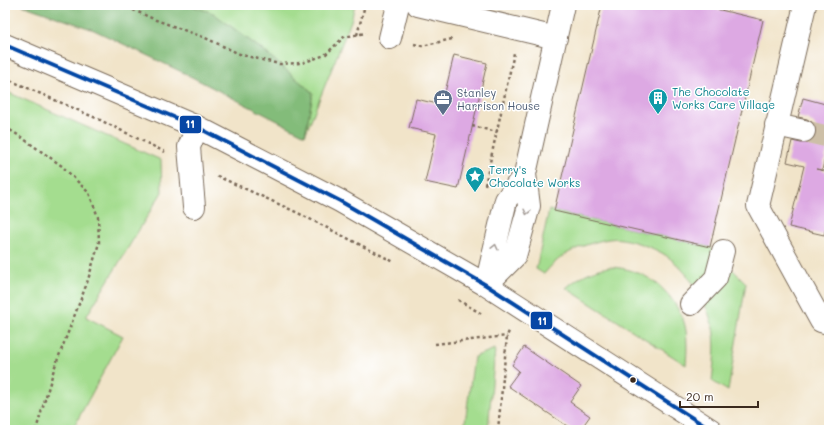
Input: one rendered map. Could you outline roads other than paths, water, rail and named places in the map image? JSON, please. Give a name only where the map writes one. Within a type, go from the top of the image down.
[{"type":"street","points":[[390,38],[398,5]]},
{"type":"street","points":[[418,5],[556,38]]},
{"type":"street","points":[[486,285],[506,200],[525,174],[563,5]]},
{"type":"street","points":[[805,5],[758,206],[822,321],[829,323]]},
{"type":"street","points":[[5,45],[197,126],[340,201],[486,285],[711,430]]},
{"type":"street","points":[[776,125],[804,131]]},
{"type":"street","points":[[194,207],[189,147],[197,126]]},
{"type":"street","points":[[691,304],[716,278],[723,251]]},
{"type":"tunnel","points":[[804,131],[829,137]]},
{"type":"place","name":"The Chocolate Works Care Village","points":[[658,115]]},
{"type":"place","name":"Stanley Harrison House","points":[[443,116]]},
{"type":"place","name":"Terry's Chocolate Works","points":[[475,193]]}]
